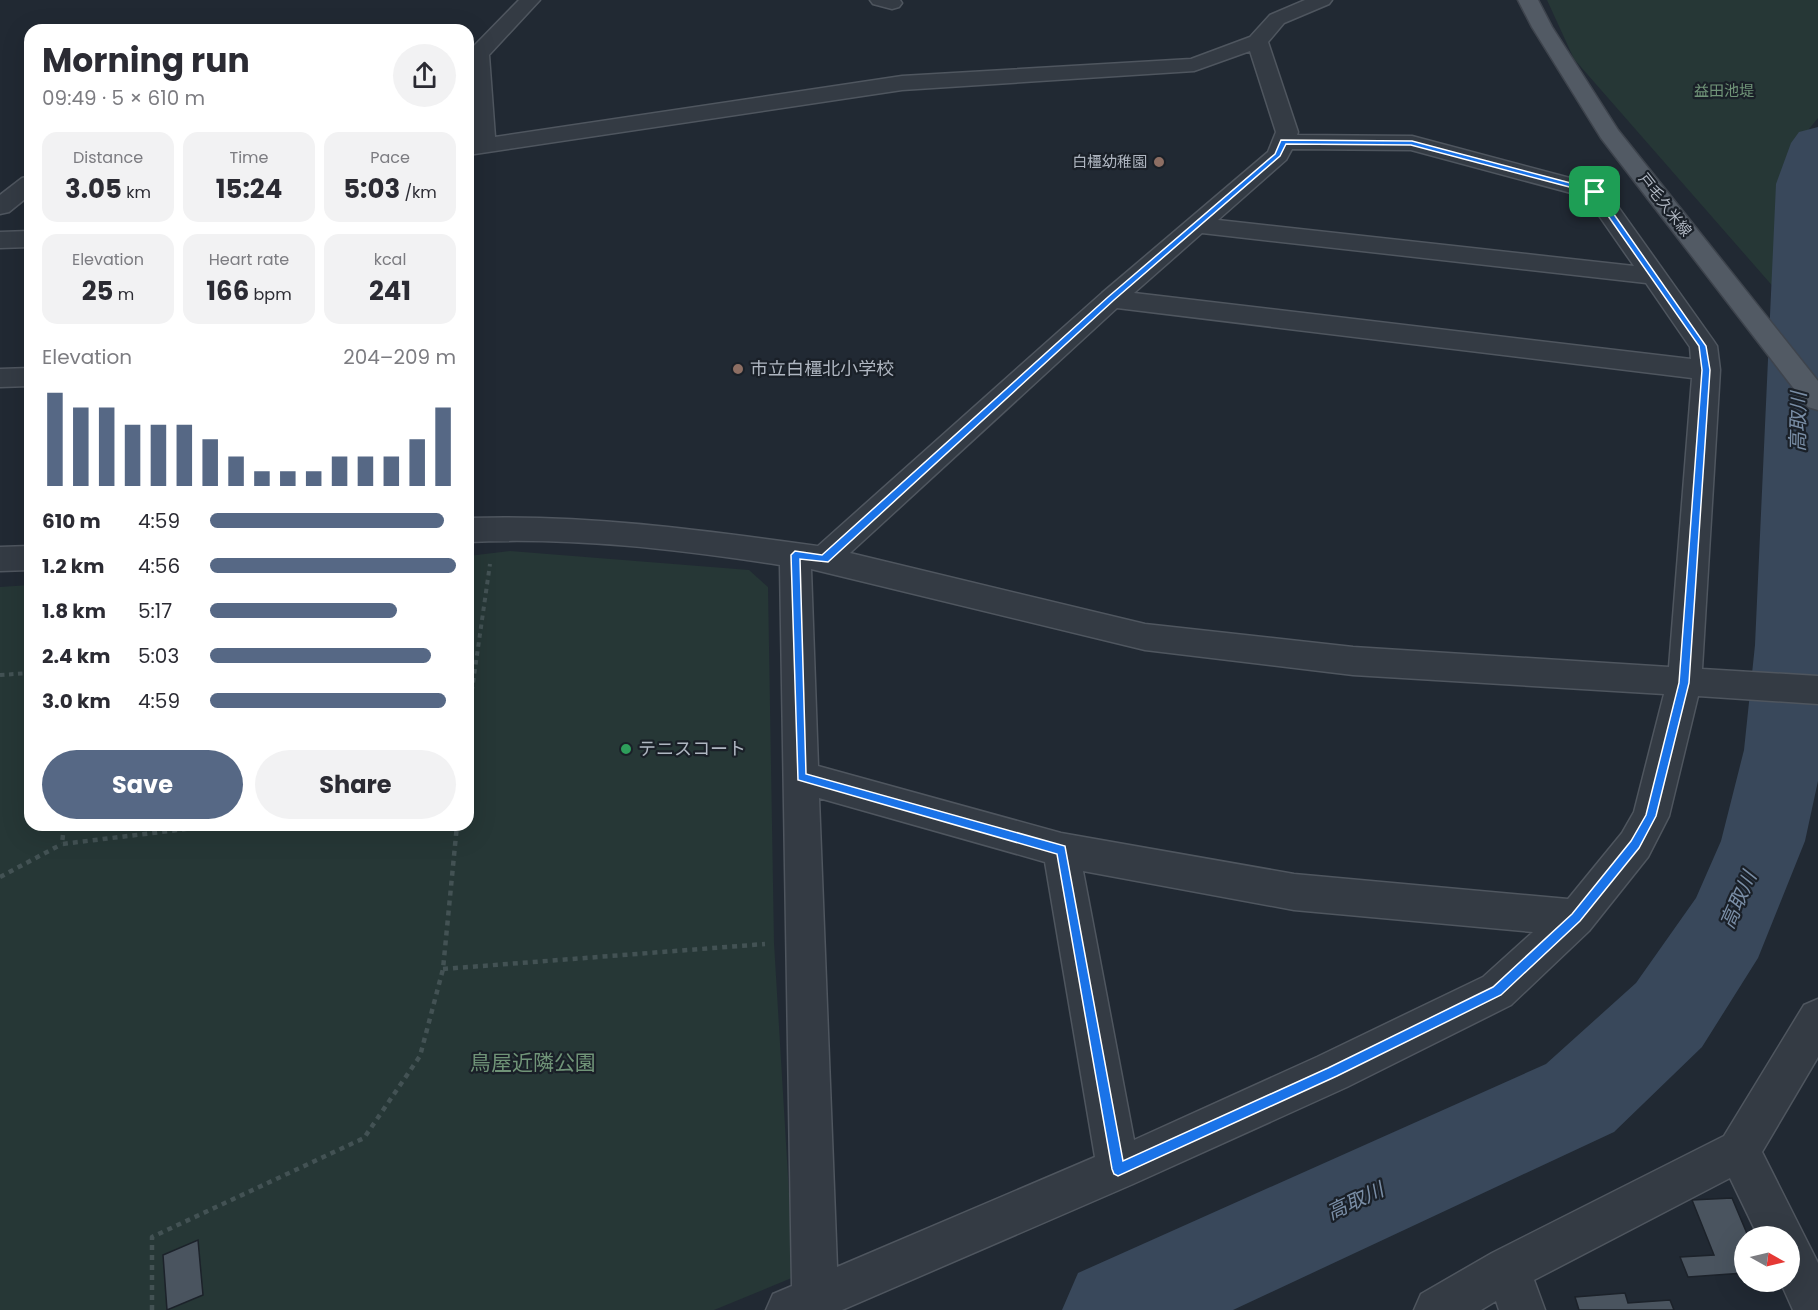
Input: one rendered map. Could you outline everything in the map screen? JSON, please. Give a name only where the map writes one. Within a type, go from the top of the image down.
[{"type":"main road","name":"戸毛久米線","points":[[1528,0],[1542,27],[1609,133],[1818,400]]},
{"type":"street","points":[[474,53],[530,0]]},
{"type":"street","points":[[474,85],[476,147],[902,83],[1194,65],[1257,40],[1276,19],[1322,0]]},
{"type":"street","points":[[1257,40],[1287,132],[1278,154],[810,557],[801,777],[802,1303],[1118,1169],[1332,1072],[1497,991],[1576,918],[1635,845],[1651,816],[1700,683],[1706,370],[1702,346],[1595,192],[1412,143],[1283,142]]},
{"type":"street","points":[[0,207],[24,188]]},
{"type":"street","points":[[1196,225],[1654,276]]},
{"type":"street","points":[[0,240],[24,239]]},
{"type":"street","points":[[1111,299],[1706,370]]},
{"type":"street","points":[[0,378],[24,377]]},
{"type":"street","points":[[474,530],[513,527],[618,532],[810,557],[1145,637],[1353,661],[1818,690]]},
{"type":"street","points":[[801,777],[1062,850],[1294,892],[1576,918]]},
{"type":"street","points":[[1062,850],[1118,1169]]},
{"type":"street","points":[[1437,1310],[1508,1269],[1739,1150],[1818,1018]]},
{"type":"street","points":[[1739,1150],[1776,1226]]},
{"type":"street","points":[[1508,1269],[1522,1310]]},
{"type":"street","points":[[1800,1274],[1817,1310]]},
{"type":"path","points":[[474,677],[492,554]]},
{"type":"path","points":[[0,675],[24,673]]},
{"type":"path","points":[[62,844],[63,831]]},
{"type":"path","points":[[0,877],[62,844],[169,831]]},
{"type":"path","points":[[152,1310],[152,1237],[364,1138],[420,1056],[443,969],[456,831]]},
{"type":"path","points":[[443,969],[774,943]]},
{"type":"green space","name":"益田池堤","points":[[1547,0],[1818,0],[1818,118],[1800,140],[1788,178],[1774,237],[1776,290],[1574,59]]},
{"type":"green space","name":"鳥屋近隣公園","points":[[510,551],[749,570],[768,587],[774,943],[794,1277],[714,1310],[0,1310],[0,587],[24,585],[24,831],[474,831],[474,555]]},
{"type":"building","points":[[1732,1198],[1744,1226],[1734,1226],[1734,1274],[1688,1277],[1680,1257],[1714,1255],[1692,1200]]},
{"type":"building","points":[[198,1240],[203,1295],[167,1310],[163,1255]]},
{"type":"building","points":[[1625,1293],[1628,1303],[1670,1300],[1674,1310],[1579,1310],[1575,1297]]},
{"type":"waterway","name":"高取川","points":[[1115,1310],[1580,1098],[1669,1015],[1727,928],[1763,841],[1784,750],[1793,645],[1804,184],[1818,143]]},
{"type":"place","name":"白橿幼稚園","points":[[1159,162]]},
{"type":"place","name":"市立白橿北小学校","points":[[738,369]]},
{"type":"place","name":"テニスコート","points":[[626,749]]},
{"type":"route","points":[[1283,142],[1412,143],[1595,192],[1702,346],[1706,370],[1684,683],[1651,816],[1635,845],[1576,918],[1497,991],[1332,1072],[1118,1169],[1062,850],[801,777],[795,555],[824,559],[1111,299],[1278,154],[1283,142]]}]
